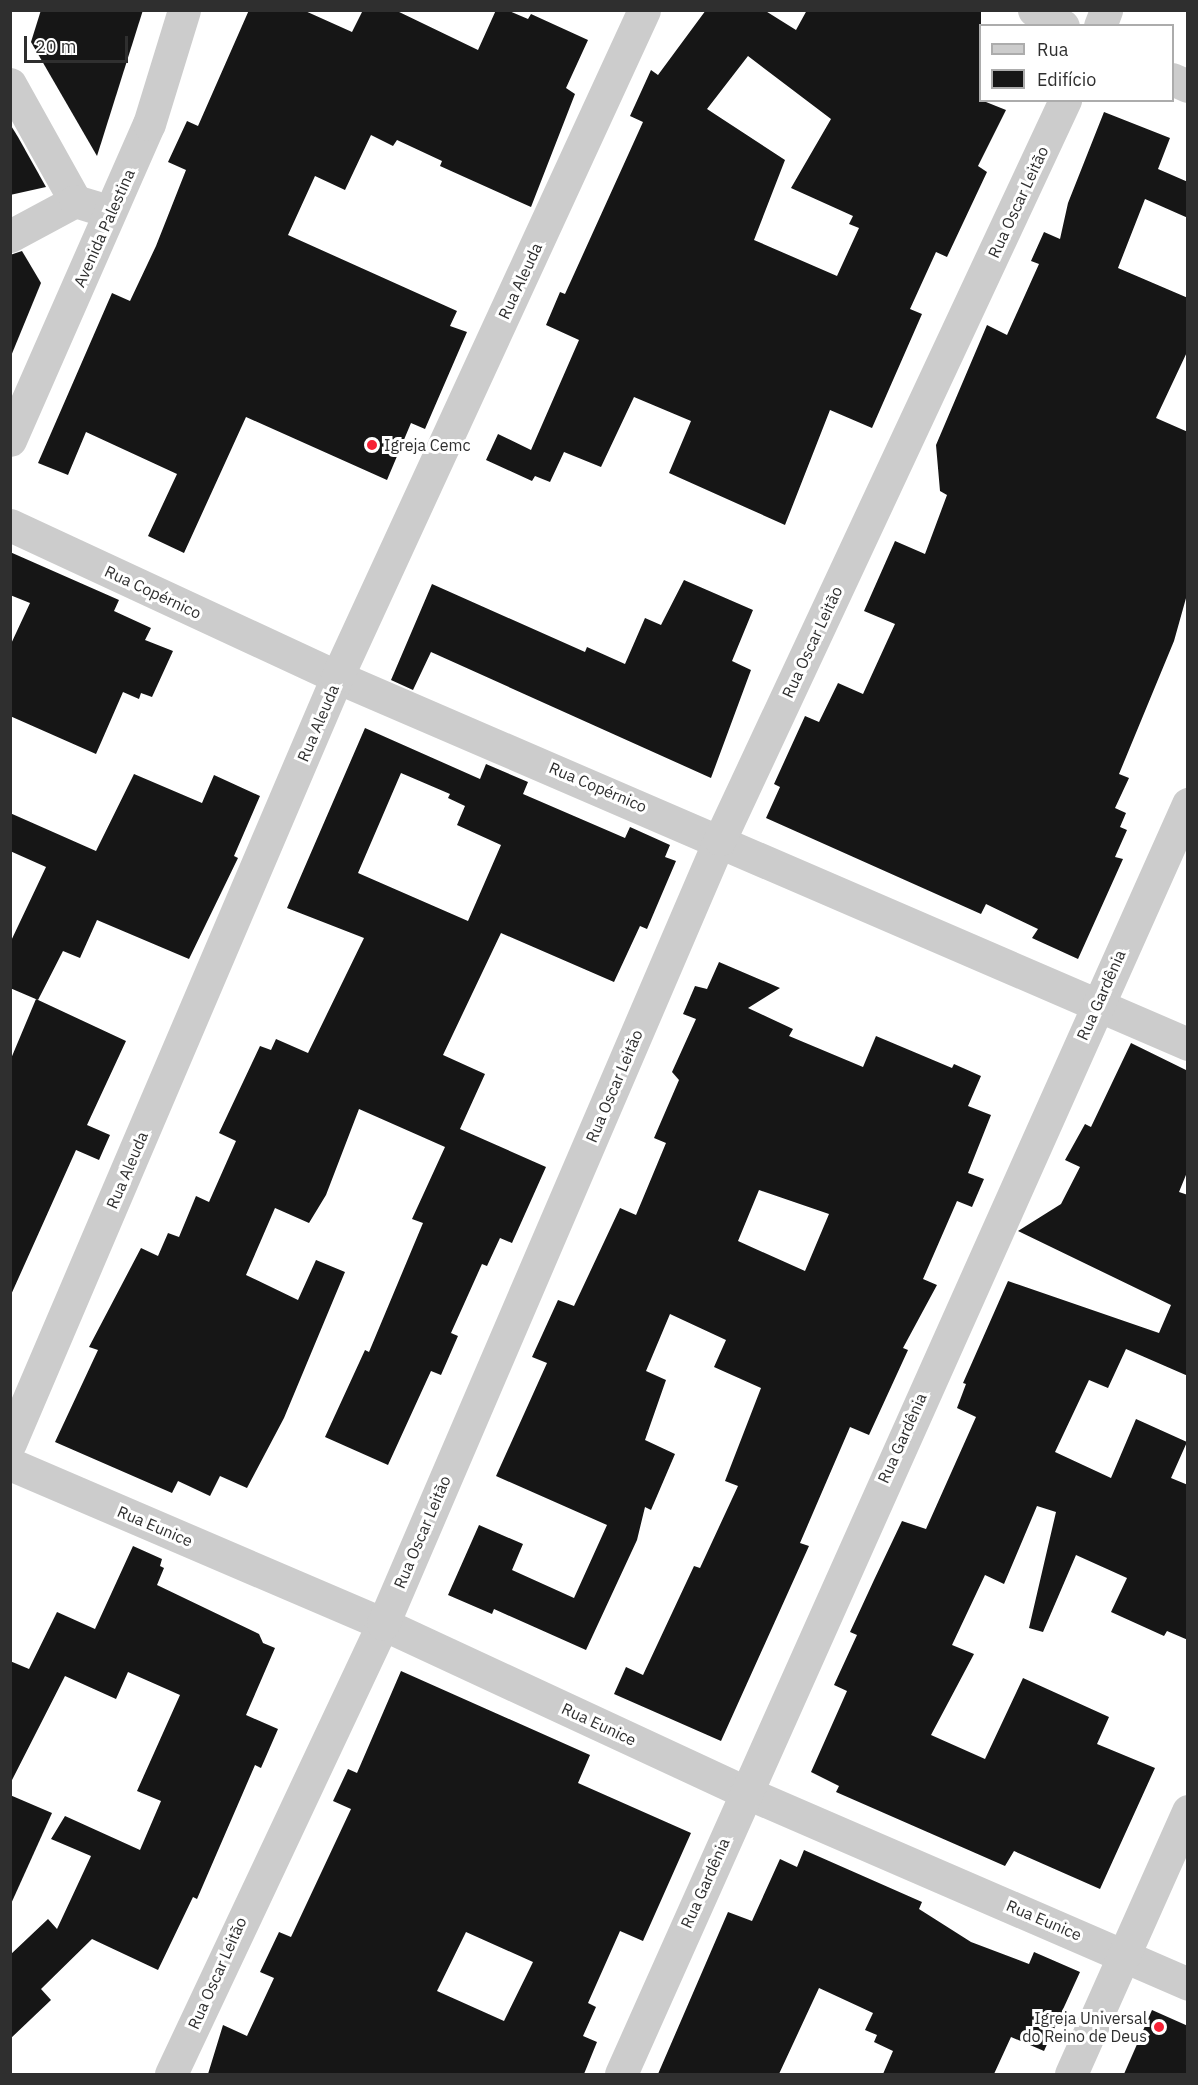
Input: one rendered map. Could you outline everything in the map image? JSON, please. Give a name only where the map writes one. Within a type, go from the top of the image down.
[{"type":"street","name":"Avenida Palestina","points":[[10,440],[149,124],[184,10]]},
{"type":"street","name":"Rua Aleuda","points":[[10,1443],[337,677],[644,10]]},
{"type":"street","points":[[1034,10],[1059,24]]},
{"type":"street","points":[[1174,79],[1188,86]]},
{"type":"street","points":[[10,84],[75,201],[111,213]]},
{"type":"street","name":"Rua Oscar Leitão","points":[[171,2074],[383,1624],[720,839],[1064,102]]},
{"type":"street","points":[[10,236],[75,201]]},
{"type":"street","name":"Rua Copérnico","points":[[10,525],[337,677],[720,839],[1188,1044]]},
{"type":"street","name":"Rua Gardênia","points":[[621,2074],[1188,804]]},
{"type":"street","name":"Rua Eunice","points":[[10,1464],[383,1624],[745,1792],[1125,1954],[1188,1984]]},
{"type":"street","points":[[1071,2074],[1188,1811]]},
{"type":"building","points":[[41,10],[143,10],[97,156],[31,42]]},
{"type":"building","points":[[249,10],[303,10],[352,32],[363,10],[395,10],[478,50],[496,10],[507,10],[528,19],[531,14],[588,40],[566,88],[575,94],[531,207],[440,166],[442,161],[397,140],[393,146],[371,135],[345,190],[315,176],[288,235],[457,311],[450,326],[467,332],[425,429],[411,423],[387,480],[246,417],[184,553],[148,536],[177,474],[86,432],[68,475],[38,463],[112,293],[130,301],[156,246],[186,170],[168,162],[187,121],[198,126]]},
{"type":"building","points":[[706,10],[764,10],[796,30],[807,10],[981,10],[979,102],[986,102],[1006,110],[978,166],[987,172],[947,257],[936,252],[910,309],[922,314],[872,428],[830,410],[785,525],[669,473],[691,421],[634,397],[601,467],[564,452],[550,482],[535,476],[532,481],[486,460],[498,434],[531,450],[579,340],[546,325],[560,292],[565,294],[643,122],[630,116],[651,70],[658,75]],"holes":[[[748,56],[831,119],[791,188],[853,216],[849,224],[859,228],[837,276],[754,240],[785,160],[707,109]]]},
{"type":"building","points":[[1104,112],[1170,138],[1158,169],[1188,182],[1188,218],[1145,199],[1118,268],[1188,298],[1188,350],[1156,418],[1188,432],[1188,591],[1174,641],[1119,774],[1129,778],[1115,808],[1126,813],[1120,827],[1127,830],[1115,857],[1123,859],[1078,959],[1032,938],[1038,929],[986,904],[981,914],[766,818],[780,787],[774,784],[805,716],[819,722],[838,683],[863,694],[895,624],[864,611],[895,541],[925,554],[947,495],[940,491],[936,445],[987,325],[1007,335],[1039,264],[1031,261],[1044,232],[1060,239],[1068,203]]},
{"type":"building","points":[[10,124],[18,137],[46,187],[10,195]]},
{"type":"building","points":[[22,251],[41,283],[11,356],[10,255]]},
{"type":"building","points":[[10,552],[119,600],[114,611],[151,628],[145,640],[173,651],[152,697],[141,693],[139,699],[123,692],[96,754],[10,716],[10,646],[30,603],[10,595]]},
{"type":"building","points":[[684,580],[753,610],[732,661],[751,670],[711,778],[431,652],[413,690],[391,680],[432,584],[585,652],[587,647],[625,664],[645,618],[661,625]]},
{"type":"building","points":[[365,728],[480,779],[486,764],[528,782],[523,794],[625,838],[630,827],[670,845],[665,857],[676,861],[647,929],[640,926],[614,982],[501,933],[443,1055],[485,1074],[460,1129],[546,1167],[512,1243],[500,1238],[487,1266],[482,1264],[451,1333],[458,1336],[441,1375],[431,1371],[388,1465],[325,1437],[365,1350],[369,1352],[423,1223],[412,1219],[445,1147],[359,1109],[326,1195],[309,1223],[275,1208],[246,1275],[298,1300],[316,1260],[345,1272],[284,1418],[247,1488],[220,1476],[210,1496],[178,1481],[172,1493],[55,1442],[98,1350],[89,1347],[141,1248],[158,1256],[168,1233],[179,1237],[196,1196],[209,1202],[236,1141],[219,1133],[260,1046],[271,1050],[276,1039],[308,1053],[364,938],[287,908]],"holes":[[[401,773],[450,794],[448,798],[465,806],[457,825],[501,845],[468,921],[358,873]]]},
{"type":"building","points":[[134,774],[202,803],[214,775],[260,796],[234,856],[238,858],[189,959],[97,920],[80,958],[63,951],[38,1000],[10,988],[10,943],[46,867],[10,851],[10,813],[96,851]]},
{"type":"building","points":[[719,962],[780,988],[748,1008],[793,1029],[789,1036],[863,1067],[876,1036],[952,1068],[954,1064],[981,1076],[968,1106],[991,1115],[968,1173],[984,1179],[972,1207],[957,1201],[923,1279],[937,1285],[903,1348],[908,1350],[869,1435],[850,1427],[800,1543],[809,1546],[721,1741],[614,1694],[626,1667],[643,1675],[694,1566],[700,1568],[738,1486],[725,1481],[761,1388],[714,1367],[726,1340],[670,1314],[646,1371],[666,1380],[645,1440],[675,1454],[651,1510],[645,1507],[637,1540],[586,1650],[494,1609],[492,1614],[448,1595],[479,1525],[523,1544],[512,1570],[574,1598],[607,1525],[496,1476],[547,1363],[532,1357],[558,1300],[574,1306],[620,1208],[636,1215],[666,1143],[654,1138],[679,1080],[672,1072],[696,1019],[683,1014],[695,986],[707,989]],"holes":[[[759,1190],[829,1214],[805,1271],[738,1241]]]},
{"type":"building","points":[[36,999],[126,1041],[87,1125],[110,1135],[99,1160],[76,1150],[10,1297],[10,1061]]},
{"type":"building","points":[[1131,1043],[1188,1071],[1188,1170],[1179,1192],[1188,1195],[1188,1376],[1126,1349],[1108,1388],[1089,1380],[1055,1452],[1111,1478],[1136,1419],[1187,1442],[1171,1478],[1188,1485],[1188,1640],[1167,1631],[1164,1636],[1111,1612],[1127,1578],[1076,1555],[1043,1632],[1029,1628],[1056,1512],[1037,1506],[1004,1584],[985,1575],[952,1645],[974,1654],[931,1735],[985,1759],[1023,1678],[1109,1717],[1097,1744],[1155,1768],[1100,1889],[1014,1851],[1005,1866],[836,1792],[839,1786],[811,1772],[847,1691],[834,1685],[857,1635],[850,1632],[874,1580],[902,1521],[926,1529],[976,1417],[957,1408],[966,1384],[963,1383],[1008,1281],[1159,1333],[1171,1305],[1018,1231],[1061,1204],[1080,1167],[1065,1160],[1085,1124],[1091,1127]]},
{"type":"building","points":[[133,1546],[162,1559],[160,1566],[164,1568],[157,1585],[259,1634],[263,1643],[275,1648],[246,1715],[278,1729],[261,1768],[255,1765],[197,1899],[193,1897],[158,1970],[92,1939],[41,1989],[51,2000],[10,2039],[10,1955],[48,1919],[57,1929],[91,1856],[51,1839],[65,1816],[140,1850],[161,1801],[137,1791],[180,1695],[128,1672],[116,1699],[65,1676],[10,1784],[10,1661],[29,1669],[57,1612],[95,1629]]},
{"type":"building","points":[[401,1671],[590,1755],[578,1783],[691,1833],[643,1941],[620,1931],[588,2003],[596,2007],[583,2036],[597,2042],[584,2074],[208,2074],[223,2025],[247,2036],[274,1978],[260,1972],[279,1932],[291,1937],[351,1809],[333,1801],[348,1769],[357,1773]],"holes":[[[466,1932],[533,1962],[504,2021],[437,1991]]]},
{"type":"building","points":[[10,1795],[52,1813],[10,1906]]},
{"type":"building","points":[[804,1850],[922,1902],[919,1909],[971,1942],[1029,1964],[1034,1952],[1080,1972],[1044,2051],[1011,2037],[994,2074],[883,2074],[893,2051],[874,2042],[877,2035],[865,2030],[873,2013],[819,1988],[779,2074],[658,2074],[728,1912],[752,1921],[780,1859],[797,1867]]},
{"type":"building","name":"Igreja Universal do Reino de Deus","points":[[1152,2010],[1188,2026],[1188,2074],[1124,2074]]},
{"type":"place","name":"Igreja Cemc","points":[[372,445]]},
{"type":"place","name":"Igreja Universal do Reino de Deus","points":[[1159,2027]]}]
